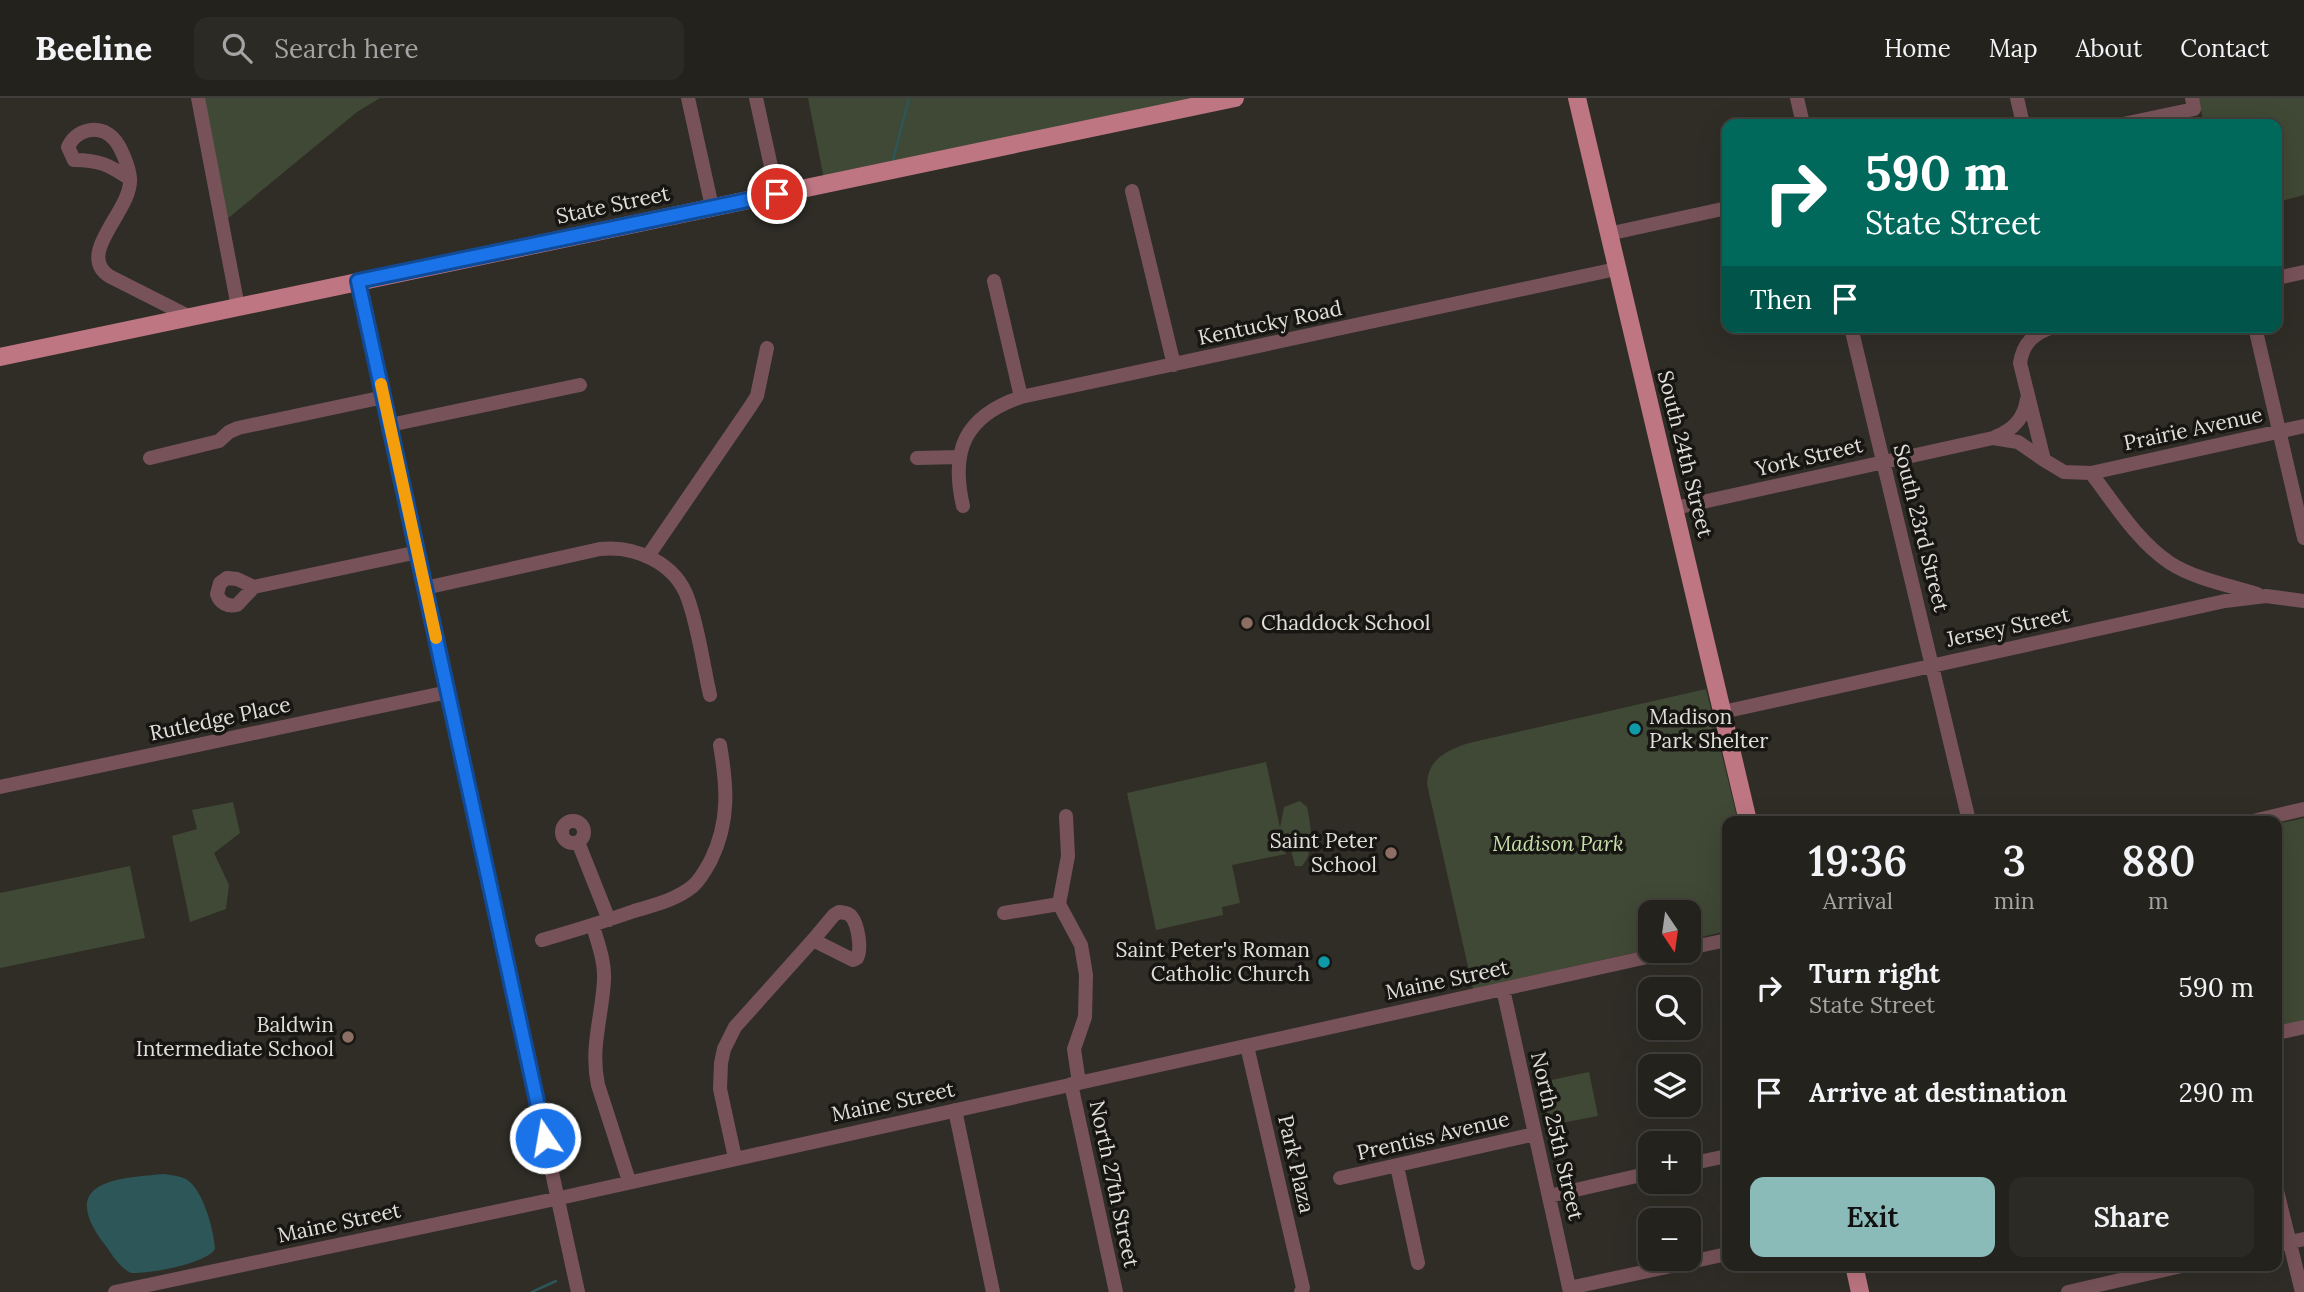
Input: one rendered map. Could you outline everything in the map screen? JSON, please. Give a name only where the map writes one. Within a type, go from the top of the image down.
[{"type":"main road","name":"State Street","points":[[0,356],[1235,98]]},
{"type":"main road","name":"South 24th Street","points":[[1577,98],[1747,816]]},
{"type":"main road","points":[[1855,1271],[1860,1292]]},
{"type":"street","points":[[198,98],[239,307]]},
{"type":"street","points":[[688,98],[712,207]]},
{"type":"street","points":[[756,98],[777,194]]},
{"type":"street","points":[[1797,98],[1802,119]]},
{"type":"street","points":[[2017,98],[2022,119]]},
{"type":"street","points":[[2140,119],[2193,104]]},
{"type":"street","points":[[130,179],[110,166],[93,160],[74,160],[68,147],[72,138],[86,130],[103,131],[114,138],[130,179],[124,204],[98,251],[97,261],[100,268],[109,276],[190,317]]},
{"type":"street","points":[[1132,191],[1174,365]]},
{"type":"street","points":[[1608,234],[1722,209]]},
{"type":"street","name":"Kentucky Road","points":[[963,506],[957,476],[959,457],[970,431],[981,418],[1002,404],[1021,397],[1616,269]]},
{"type":"street","points":[[2282,277],[2304,272]]},
{"type":"street","points":[[358,281],[560,1198],[578,1292]]},
{"type":"street","points":[[994,281],[1021,397]]},
{"type":"street","name":"South 23rd Street","points":[[1852,333],[1968,816]]},
{"type":"street","points":[[2038,333],[2021,354],[2021,371],[2044,460]]},
{"type":"street","points":[[2256,333],[2304,538]]},
{"type":"street","points":[[648,556],[757,396],[767,348]]},
{"type":"street","points":[[390,425],[580,385]]},
{"type":"street","points":[[150,458],[219,441],[238,428],[384,397]]},
{"type":"street","name":"York Street","points":[[1675,508],[1993,438],[2006,432],[2021,419],[2027,398]]},
{"type":"street","name":"Prairie Avenue","points":[[2091,473],[2304,426]]},
{"type":"street","name":"York Street","points":[[1993,438],[2018,442],[2064,472],[2091,473]]},
{"type":"street","points":[[917,458],[959,457]]},
{"type":"street","points":[[2091,473],[2144,541],[2171,564],[2209,580],[2266,596]]},
{"type":"street","points":[[425,588],[600,549],[623,548],[648,556],[675,576],[688,597],[710,695]]},
{"type":"street","points":[[254,587],[418,552]]},
{"type":"street","name":"Jersey Street","points":[[1723,712],[2225,601],[2266,596],[2304,601]]},
{"type":"street","name":"Rutledge Place","points":[[0,787],[448,692]]},
{"type":"street","points":[[542,940],[593,926],[677,896],[695,885],[704,873],[721,834],[726,811],[726,778],[720,745]]},
{"type":"street","points":[[2274,816],[2304,809]]},
{"type":"street","points":[[1004,913],[1059,904],[1068,856],[1066,816]]},
{"type":"street","points":[[578,842],[609,920]]},
{"type":"street","name":"North 27th Street","points":[[1059,904],[1077,934],[1084,957],[1087,990],[1085,1017],[1074,1049],[1075,1083],[1111,1291]]},
{"type":"street","points":[[593,926],[603,960],[604,982],[594,1049],[595,1070],[629,1181]]},
{"type":"street","points":[[735,1158],[720,1089],[720,1063],[724,1049],[736,1027],[813,940]]},
{"type":"street","points":[[1701,945],[1722,941]]},
{"type":"street","name":"Maine Street","points":[[115,1292],[560,1198],[1638,959]]},
{"type":"street","name":"North 25th Street","points":[[1503,989],[1569,1290]]},
{"type":"street","points":[[2282,1032],[2304,1027]]},
{"type":"street","name":"Park Plaza","points":[[1247,1046],[1303,1288],[1301,1292]]},
{"type":"street","points":[[955,1110],[993,1292]]},
{"type":"street","name":"Prentiss Avenue","points":[[1340,1178],[1535,1135]]},
{"type":"street","points":[[1701,1161],[1722,1157]]},
{"type":"street","points":[[1397,1166],[1418,1263]]},
{"type":"street","points":[[1549,1196],[1638,1176]]},
{"type":"street","points":[[2302,1292],[2283,1243],[2304,1239]]},
{"type":"street","points":[[1569,1290],[1722,1255]]},
{"type":"street","points":[[2068,1292],[2160,1271]]},
{"type":"green space","points":[[198,98],[380,98],[357,112],[221,224]]},
{"type":"green space","points":[[808,98],[1235,98],[825,184]]},
{"type":"green space","points":[[2198,98],[2304,98],[2304,195],[2282,201],[2282,119],[2203,119]]},
{"type":"green space","name":"Madison Park","points":[[1706,689],[1737,816],[1722,816],[1722,932],[1701,937],[1701,900],[1638,900],[1638,952],[1473,989],[1427,784],[1428,775],[1435,762],[1453,749],[1469,743]]},
{"type":"green space","points":[[1266,762],[1280,828],[1284,807],[1300,801],[1307,807],[1311,838],[1306,860],[1302,866],[1295,866],[1290,846],[1281,830],[1286,854],[1232,865],[1240,903],[1222,907],[1223,915],[1156,930],[1127,793]]},
{"type":"green space","points":[[233,802],[240,833],[214,853],[229,885],[226,909],[190,922],[172,836],[197,829],[192,810]]},
{"type":"green space","points":[[2304,818],[2304,1022],[2282,1027],[2282,823]]},
{"type":"green space","points":[[130,866],[145,938],[0,968],[0,893]]},
{"type":"green space","points":[[1589,1072],[1598,1116],[1546,1126],[1537,1083]]},
{"type":"water","points":[[164,1174],[186,1179],[198,1191],[210,1221],[215,1249],[189,1263],[163,1270],[131,1273],[122,1267],[102,1241],[90,1221],[87,1205],[91,1194],[100,1186],[113,1181]]},
{"type":"waterway","points":[[892,164],[909,98]]},
{"type":"waterway","points":[[532,1292],[556,1281]]},
{"type":"slow traffic","points":[[381,384],[436,638]]},
{"type":"place","name":"Chaddock School","points":[[1247,623]]},
{"type":"place","name":"Madison Park Shelter","points":[[1635,729]]},
{"type":"place","name":"Saint Peter School","points":[[1391,853]]},
{"type":"place","name":"Saint Peter's Roman Catholic Church","points":[[1324,962]]},
{"type":"place","name":"Baldwin Intermediate School","points":[[348,1037]]},
{"type":"route","points":[[545,1138],[358,281],[777,194]]}]
